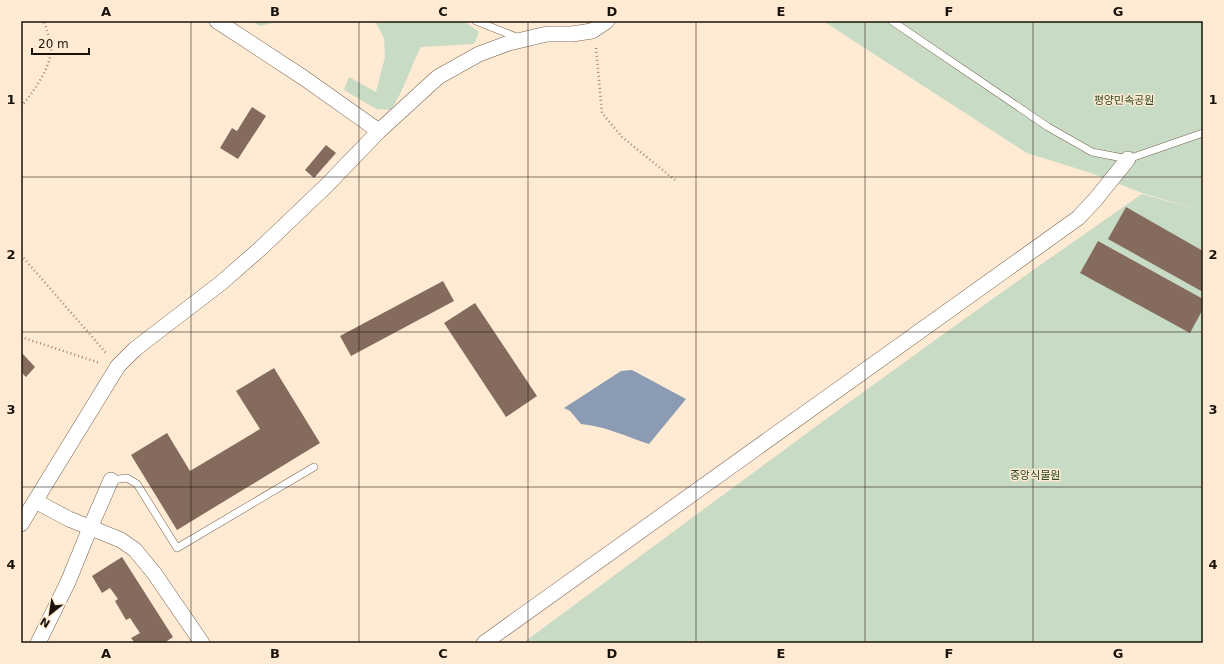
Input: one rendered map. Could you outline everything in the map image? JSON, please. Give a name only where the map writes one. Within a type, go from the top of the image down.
[{"type":"street","points":[[217,21],[304,78],[379,131]]},
{"type":"street","points":[[21,524],[117,367],[135,349],[221,283],[261,248],[327,185],[379,131],[438,77],[479,54],[510,42],[547,34],[572,34],[592,31],[601,25]]},
{"type":"street","points":[[484,643],[1078,218],[1095,200],[1128,159]]},
{"type":"street","points":[[38,643],[68,582],[111,480]]},
{"type":"street","points":[[35,501],[69,519],[121,540],[135,550],[154,573],[202,643]]},
{"type":"lane","points":[[476,21],[523,40]]},
{"type":"lane","points":[[892,21],[1048,127],[1092,152],[1128,159],[1203,133]]},
{"type":"lane","points":[[111,480],[127,478],[137,484],[177,548],[314,467]]},
{"type":"path","points":[[21,106],[36,85],[49,61],[51,49],[44,21]]},
{"type":"path","points":[[601,25],[602,113],[622,137],[675,180]]},
{"type":"path","points":[[21,255],[117,367]]},
{"type":"path","points":[[21,337],[117,367]]},
{"type":"green space","points":[[252,21],[281,21],[260,26]]},
{"type":"green space","points":[[375,21],[464,21],[479,32],[474,44],[421,47],[400,95],[391,110],[376,109],[344,90],[349,77],[376,92],[385,57],[384,38]]},
{"type":"green space","name":"평양민속공원","points":[[823,21],[1203,21],[1203,211],[1142,193],[1091,173],[1027,153]]},
{"type":"green space","name":"중앙식물원","points":[[1142,194],[1203,211],[1203,643],[523,643],[908,360]]},
{"type":"water","points":[[632,370],[686,399],[649,444],[607,429],[581,424],[570,411],[564,408],[621,371]]},
{"type":"building","points":[[252,107],[266,116],[238,159],[220,148],[232,128],[237,131]]},
{"type":"building","points":[[326,145],[336,153],[314,178],[305,170]]},
{"type":"building","points":[[1126,207],[1203,251],[1203,292],[1108,239]]},
{"type":"building","points":[[1098,241],[1203,299],[1203,309],[1190,333],[1080,273]]},
{"type":"building","points":[[443,281],[454,301],[351,356],[340,336]]},
{"type":"building","points":[[475,303],[537,396],[506,417],[444,323]]},
{"type":"building","points":[[21,352],[35,367],[26,377],[21,372]]},
{"type":"building","points":[[274,368],[320,443],[177,530],[131,455],[167,433],[190,471],[260,429],[236,391]]},
{"type":"building","points":[[122,557],[173,637],[164,643],[135,643],[131,638],[140,633],[130,618],[126,620],[115,601],[118,599],[110,588],[102,593],[92,576]]}]
